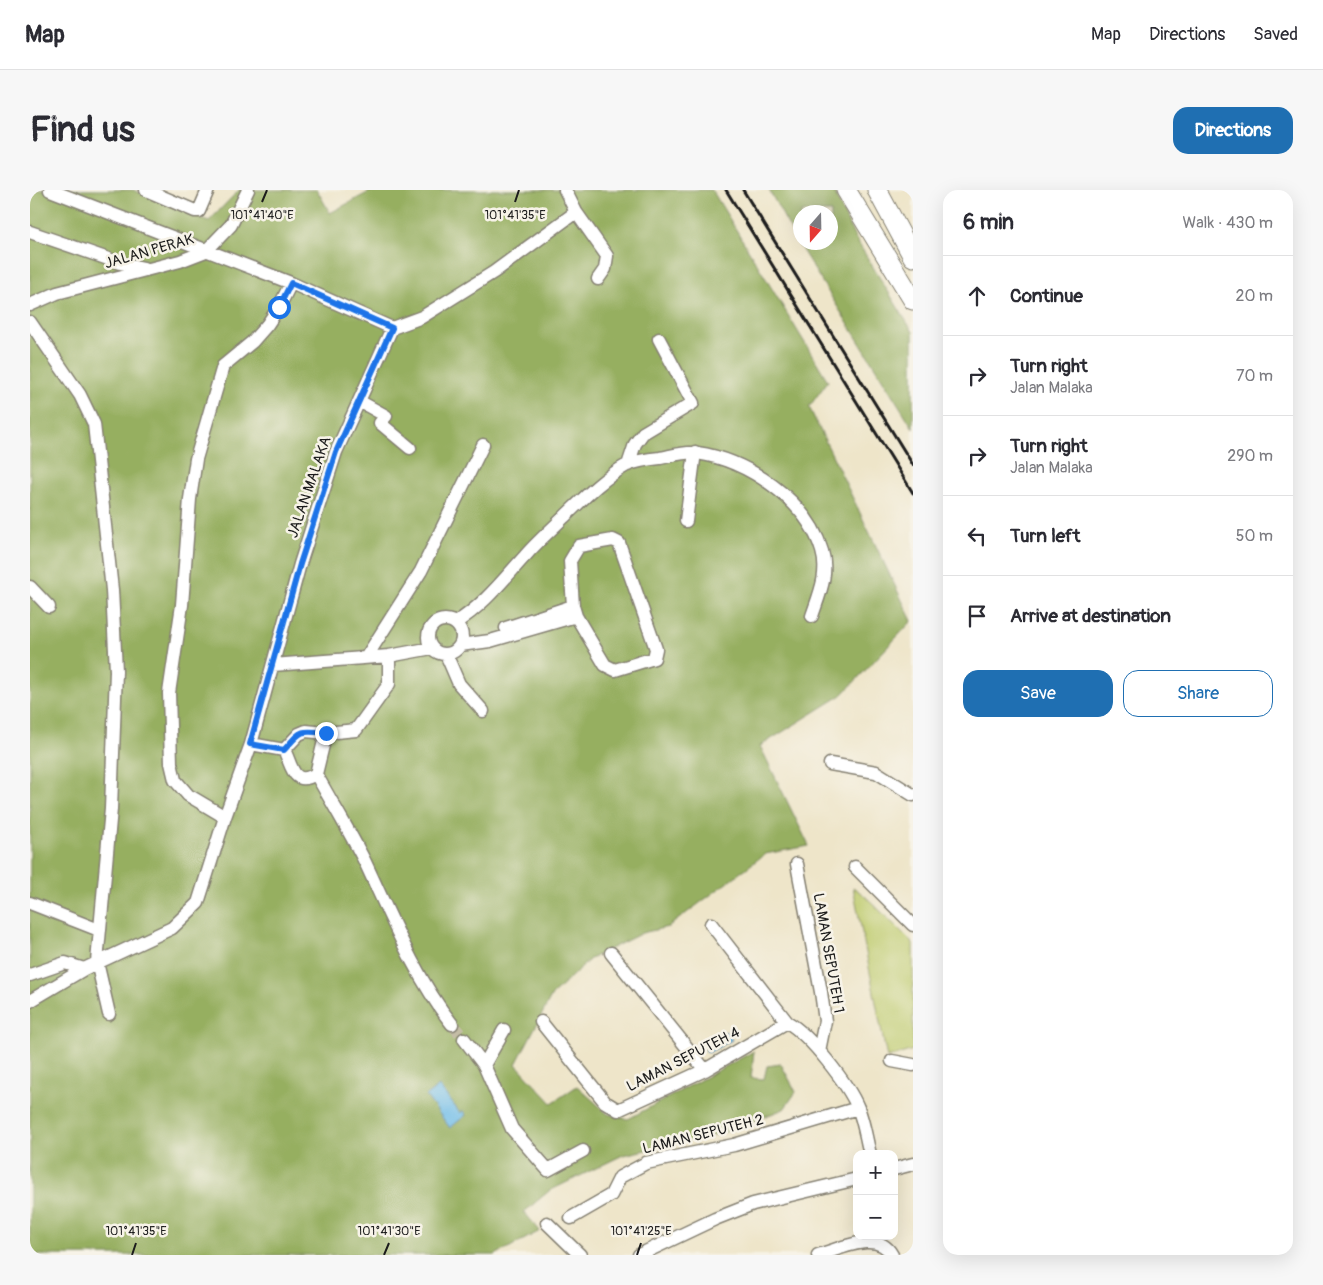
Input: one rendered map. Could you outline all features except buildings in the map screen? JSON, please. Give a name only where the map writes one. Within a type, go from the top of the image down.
[{"type":"highway","points":[[846,190],[913,298]]},
{"type":"highway","points":[[851,190],[913,298]]},
{"type":"highway","points":[[876,190],[913,257]]},
{"type":"highway","points":[[890,190],[913,231]]},
{"type":"street","points":[[50,190],[291,283],[392,328],[422,317],[494,272],[576,212]]},
{"type":"street","points":[[146,190],[199,211],[208,190]]},
{"type":"street","name":"JALAN PERAK","points":[[30,305],[57,293],[180,260],[206,251],[231,224],[248,190]]},
{"type":"street","points":[[565,190],[576,212],[607,256],[605,269],[598,279]]},
{"type":"street","points":[[30,232],[120,263],[148,269]]},
{"type":"street","points":[[224,817],[188,795],[175,780],[171,763],[169,693],[182,605],[190,499],[196,458],[223,366],[252,342],[267,325],[291,283]]},
{"type":"street","points":[[30,322],[80,395],[94,424],[112,590],[116,671],[111,809],[97,962],[109,1014]]},
{"type":"street","name":"JALAN MALAKA","points":[[30,1001],[97,962],[126,951],[172,928],[198,903],[224,817],[250,744],[300,564],[336,452],[392,328]]},
{"type":"street","points":[[628,465],[635,444],[643,433],[693,403],[659,339]]},
{"type":"street","points":[[359,401],[386,416],[380,423],[410,448]]},
{"type":"street","points":[[367,656],[421,571],[483,445]]},
{"type":"street","points":[[686,521],[695,452]]},
{"type":"street","points":[[455,623],[470,614],[488,598],[530,550],[593,489],[628,465],[655,458],[695,452],[731,462],[775,485],[807,520],[822,551],[824,581],[812,616]]},
{"type":"street","points":[[613,540],[619,543],[656,649],[654,658],[615,670],[605,665],[574,611],[570,561],[579,546],[613,540]]},
{"type":"street","points":[[30,587],[49,607]]},
{"type":"street","points":[[461,641],[490,641],[574,611]]},
{"type":"street","points":[[448,620],[455,623],[460,630],[461,641],[454,651],[446,654],[432,648],[428,640],[428,632],[432,625],[439,621],[448,620]]},
{"type":"street","points":[[273,665],[367,656],[389,656],[432,648]]},
{"type":"street","points":[[446,654],[459,684],[483,711]]},
{"type":"street","points":[[284,750],[299,734],[306,731],[326,733],[356,730],[389,684],[389,656]]},
{"type":"street","points":[[284,750],[292,770],[300,778],[309,779],[316,774],[326,733]]},
{"type":"street","points":[[250,744],[284,750]]},
{"type":"street","points":[[830,764],[876,772],[913,795]]},
{"type":"street","points":[[316,774],[363,859],[398,933],[434,998],[452,1024]]},
{"type":"street","name":"LAMAN SEPUTEH 1","points":[[797,864],[825,1021],[819,1051]]},
{"type":"street","points":[[855,867],[913,925]]},
{"type":"street","points":[[30,903],[99,930]]},
{"type":"street","points":[[711,924],[787,1022],[797,1027],[819,1051],[845,1085],[858,1108],[868,1150]]},
{"type":"street","points":[[611,954],[705,1070]]},
{"type":"street","points":[[30,975],[65,963],[84,969]]},
{"type":"street","name":"LAMAN SEPUTEH 4","points":[[541,1022],[605,1102],[618,1110],[705,1070],[787,1022]]},
{"type":"street","points":[[484,1065],[504,1030]]},
{"type":"street","points":[[464,1039],[484,1065],[512,1129],[548,1170],[583,1151]]},
{"type":"street","points":[[892,1061],[913,1065]]},
{"type":"street","name":"LAMAN SEPUTEH 2","points":[[571,1218],[611,1195],[620,1178],[646,1163],[734,1145],[858,1108]]},
{"type":"street","points":[[898,1168],[913,1164]]},
{"type":"street","points":[[640,1255],[715,1219],[753,1204],[853,1180]]},
{"type":"street","points":[[547,1223],[580,1255]]},
{"type":"street","points":[[818,1255],[868,1241],[882,1244],[888,1248],[892,1255]]},
{"type":"green space","points":[[30,190],[133,190],[209,221],[239,190],[317,190],[330,213],[373,190],[712,190],[828,381],[809,407],[912,621],[842,695],[760,746],[809,846],[765,854],[668,927],[642,933],[590,959],[552,995],[516,1064],[552,1103],[577,1086],[608,1114],[628,1119],[754,1051],[751,1078],[764,1079],[767,1066],[781,1064],[796,1092],[784,1109],[719,1134],[623,1155],[549,1191],[524,1212],[540,1231],[495,1255],[30,1255]]},
{"type":"green space","points":[[769,190],[833,190],[854,236],[913,332],[913,428],[802,250],[838,250],[838,205],[793,205],[793,234]]},
{"type":"green space","points":[[853,887],[865,896],[913,943],[913,1050],[887,1058]]},
{"type":"water","points":[[726,1031],[732,1040],[708,1053],[705,1049]]},
{"type":"water","points":[[439,1086],[460,1113],[463,1111],[466,1115],[450,1128],[426,1096]]},
{"type":"tunnel","points":[[452,1024],[464,1039]]},
{"type":"railway","points":[[726,190],[913,493]]},
{"type":"railway","points":[[743,190],[913,465]]},
{"type":"route","points":[[279,307],[291,283],[392,328],[336,452],[300,564],[250,744],[284,750],[299,734],[306,731],[326,733]]}]
